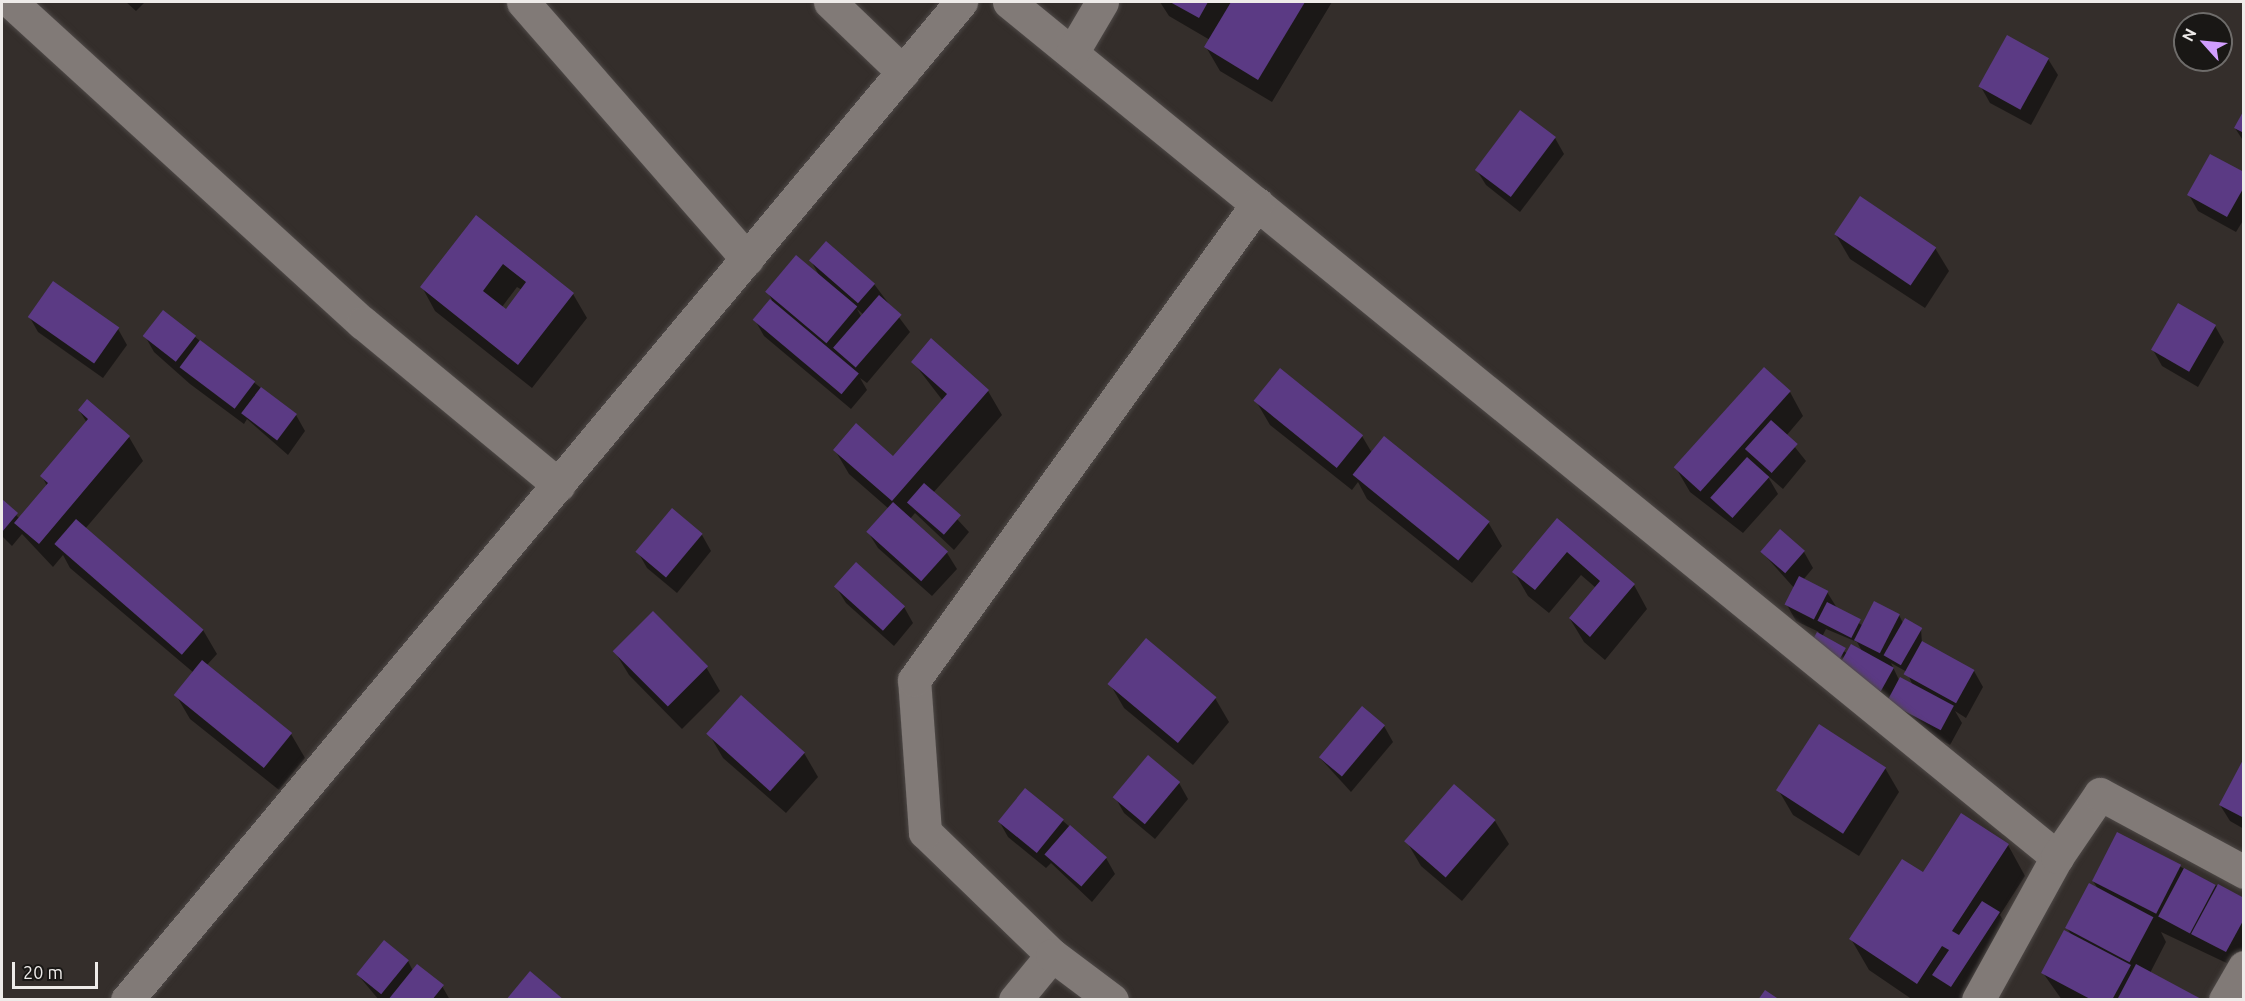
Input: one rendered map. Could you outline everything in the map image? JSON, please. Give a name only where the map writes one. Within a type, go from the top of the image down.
[{"type":"street","points":[[10,2],[363,323],[559,485]]},
{"type":"street","points":[[523,2],[747,259]]},
{"type":"street","points":[[830,2],[903,72]]},
{"type":"street","points":[[127,999],[962,2]]},
{"type":"street","points":[[1009,2],[2057,857]]},
{"type":"street","points":[[1072,53],[1102,2]]},
{"type":"street","points":[[1112,999],[1052,955],[925,832],[914,680],[1257,204]]},
{"type":"street","points":[[1978,999],[2057,857],[2100,794],[2244,872]]},
{"type":"street","points":[[1015,999],[1052,955]]},
{"type":"street","points":[[2225,999],[2244,967]]},
{"type":"building","points":[[1170,2],[1208,2],[1199,18]]},
{"type":"building","points":[[1231,2],[1305,2],[1258,80],[1204,47]]},
{"type":"building","points":[[2007,35],[2049,58],[2020,110],[1978,87]]},
{"type":"building","points":[[1520,110],[1556,137],[1511,197],[1475,170]]},
{"type":"building","points":[[2244,110],[2244,133],[2234,128]]},
{"type":"building","points":[[2210,154],[2244,172],[2244,187],[2227,217],[2187,195]]},
{"type":"building","points":[[1860,196],[1936,247],[1911,286],[1834,234]]},
{"type":"building","points":[[476,215],[574,293],[518,365],[420,287]],"holes":[[[503,264],[526,282],[506,309],[483,291]]]},
{"type":"building","points":[[826,241],[875,284],[858,303],[809,261]]},
{"type":"building","points":[[796,255],[857,306],[826,343],[765,292]]},
{"type":"building","points":[[53,281],[119,327],[94,364],[28,317]]},
{"type":"building","points":[[879,295],[902,315],[856,368],[833,348]]},
{"type":"building","points":[[770,299],[859,374],[842,394],[753,320]]},
{"type":"building","points":[[2178,303],[2216,325],[2189,372],[2151,350]]},
{"type":"building","points":[[163,310],[196,336],[176,362],[143,336]]},
{"type":"building","points":[[931,338],[989,390],[892,501],[833,450],[856,423],[893,456],[947,394],[911,362]]},
{"type":"building","points":[[200,340],[255,382],[235,409],[180,367]]},
{"type":"building","points":[[1764,367],[1791,391],[1700,491],[1674,467]]},
{"type":"building","points":[[1280,368],[1363,435],[1337,468],[1254,401]]},
{"type":"building","points":[[261,387],[297,414],[277,440],[241,413]]},
{"type":"building","points":[[87,399],[130,436],[39,544],[14,523],[48,483],[40,476],[88,419],[78,410]]},
{"type":"building","points":[[1771,420],[1798,444],[1772,473],[1745,449]]},
{"type":"building","points":[[1384,436],[1490,522],[1458,560],[1353,475]]},
{"type":"building","points":[[1747,457],[1769,477],[1732,518],[1710,498]]},
{"type":"building","points":[[924,483],[961,515],[944,535],[907,503]]},
{"type":"building","points":[[2,499],[18,513],[2,532]]},
{"type":"building","points":[[893,502],[948,552],[921,581],[866,532]]},
{"type":"building","points":[[672,508],[703,534],[666,577],[635,552]]},
{"type":"building","points":[[1557,518],[1635,584],[1590,637],[1569,618],[1600,581],[1567,552],[1535,590],[1512,572]]},
{"type":"building","points":[[76,519],[204,630],[182,655],[54,544]]},
{"type":"building","points":[[1780,529],[1805,551],[1785,573],[1760,552]]},
{"type":"building","points":[[856,562],[905,606],[883,631],[834,587]]},
{"type":"building","points":[[1799,576],[1828,591],[1814,619],[1784,605]]},
{"type":"building","points":[[1874,601],[1900,614],[1880,653],[1854,640]]},
{"type":"building","points":[[1827,602],[1861,619],[1851,638],[1817,621]]},
{"type":"building","points":[[653,611],[708,666],[668,706],[613,651]]},
{"type":"building","points":[[1905,618],[1922,628],[1901,665],[1884,655]]},
{"type":"building","points":[[1817,632],[1846,648],[1837,664],[1808,648]]},
{"type":"building","points":[[1146,638],[1216,697],[1178,743],[1107,684]]},
{"type":"building","points":[[1922,641],[1974,670],[1956,703],[1904,674]]},
{"type":"building","points":[[1851,644],[1894,668],[1881,691],[1838,668]]},
{"type":"building","points":[[202,660],[292,733],[264,768],[174,695]]},
{"type":"building","points":[[1900,677],[1954,706],[1941,730],[1887,702]]},
{"type":"building","points":[[741,695],[805,753],[770,791],[706,734]]},
{"type":"building","points":[[1362,706],[1385,725],[1342,777],[1319,757]]},
{"type":"building","points":[[1819,724],[1886,768],[1843,834],[1776,790]]},
{"type":"building","points":[[1148,755],[1180,782],[1145,824],[1113,797]]},
{"type":"building","points":[[2244,758],[2244,818],[2219,805]]},
{"type":"building","points":[[1454,784],[1496,820],[1446,877],[1404,841]]},
{"type":"building","points":[[1025,788],[1064,819],[1037,853],[998,821]]},
{"type":"building","points":[[1961,813],[2009,844],[1952,931],[1959,935],[1982,901],[2000,912],[1951,987],[1932,975],[1949,950],[1942,946],[1917,984],[1849,939],[1902,859],[1923,872]]},
{"type":"building","points":[[1070,825],[1107,857],[1081,887],[1044,854]]},
{"type":"building","points":[[2117,832],[2181,865],[2156,914],[2092,881]]},
{"type":"building","points":[[2184,868],[2216,885],[2190,933],[2158,917]]},
{"type":"building","points":[[2089,883],[2153,917],[2130,962],[2065,928]]},
{"type":"building","points":[[2218,884],[2244,898],[2244,919],[2226,952],[2191,934]]},
{"type":"building","points":[[2064,930],[2131,965],[2112,1000],[2092,1000],[2041,973]]},
{"type":"building","points":[[384,940],[409,960],[381,994],[356,974]]},
{"type":"building","points":[[417,964],[444,985],[432,1000],[388,1000]]},
{"type":"building","points":[[2136,964],[2203,1000],[2117,1000]]},
{"type":"building","points":[[530,971],[564,1000],[506,1000]]},
{"type":"building","points":[[1765,990],[1780,1000],[1758,1000]]}]
